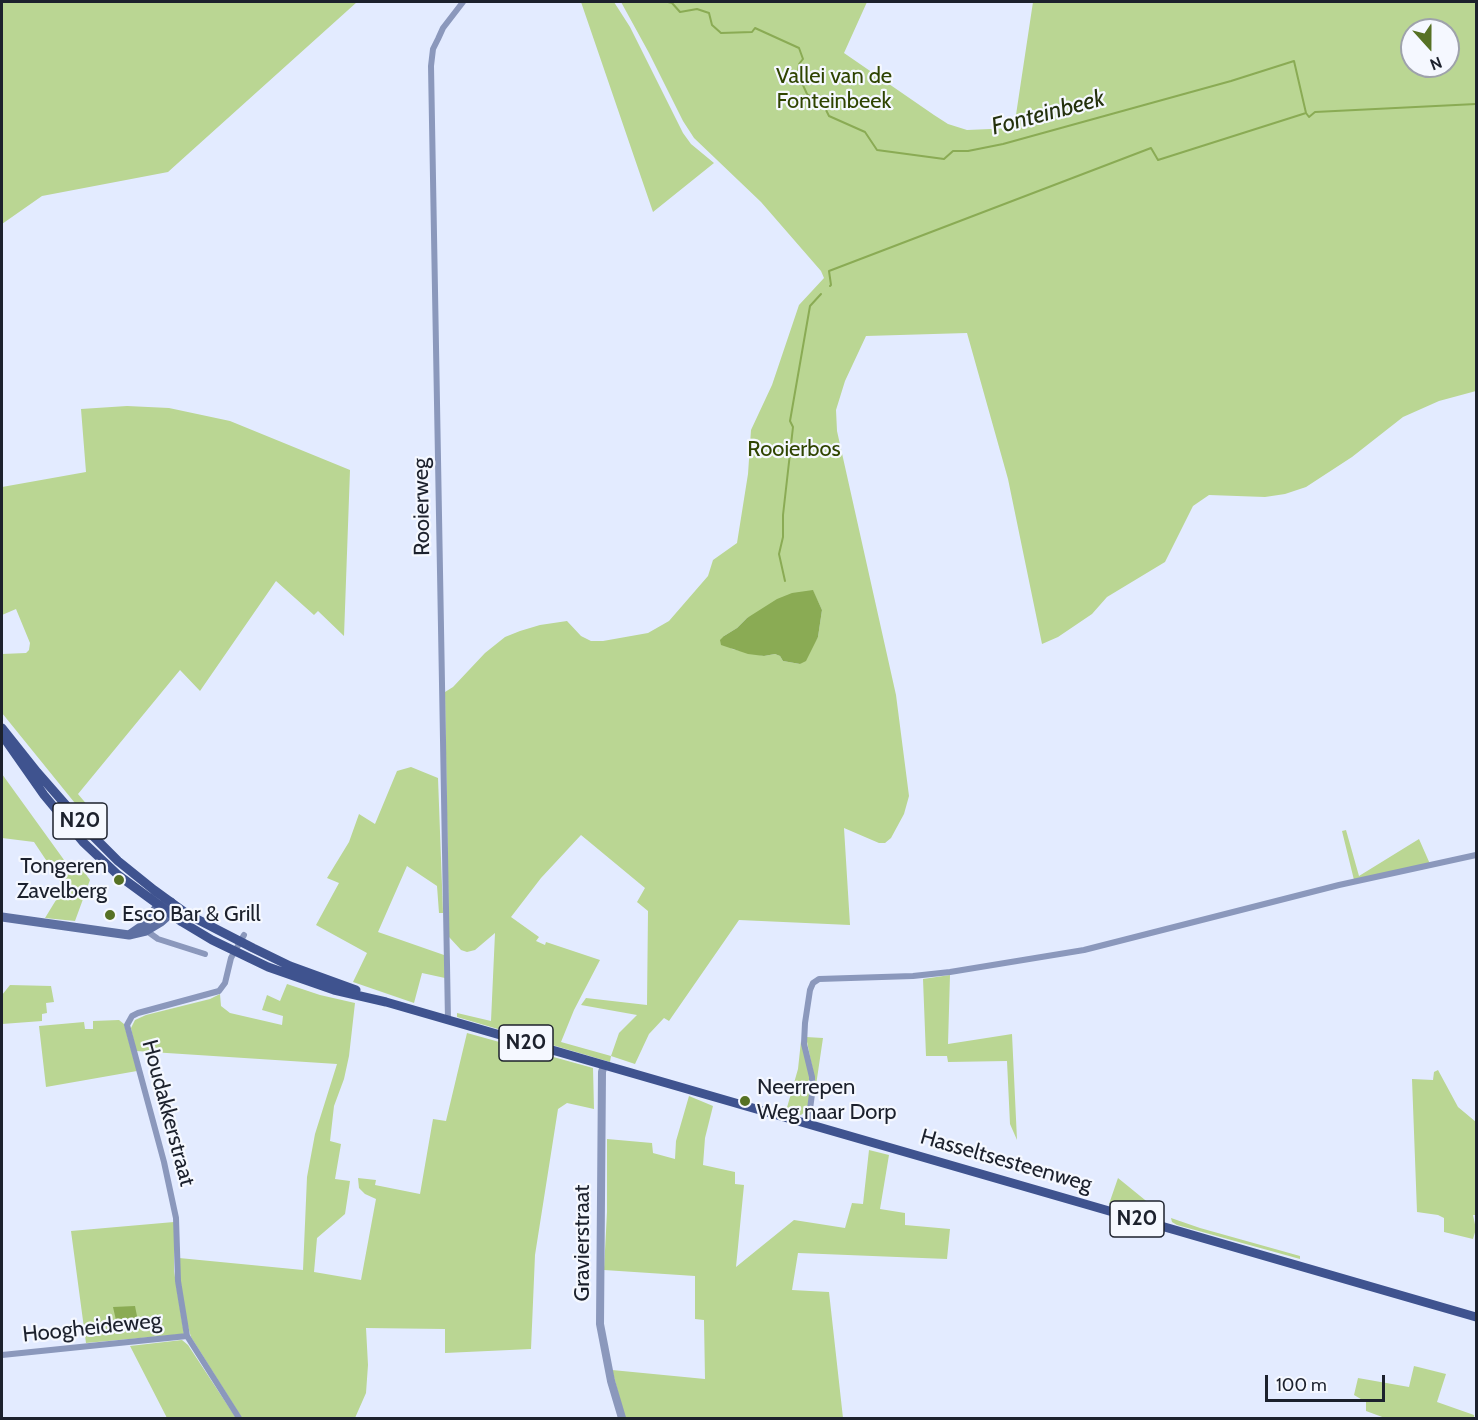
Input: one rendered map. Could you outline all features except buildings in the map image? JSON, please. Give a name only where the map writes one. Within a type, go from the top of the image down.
[{"type":"main road","name":"Hasseltsesteenweg","points":[[2,728],[37,772],[118,861],[187,914],[242,938],[290,966],[387,1002],[1476,1317]]},
{"type":"main road","name":"Hasseltsesteenweg","points":[[2,735],[44,795],[83,842],[158,906],[235,952],[268,967],[358,997],[387,1002]]},
{"type":"main road","points":[[2,917],[129,935],[144,929],[161,922],[170,914],[171,902],[158,906],[144,929]]},
{"type":"street","name":"Rooierweg","points":[[448,1020],[431,66],[433,49],[463,2]]},
{"type":"street","points":[[808,1124],[812,1077],[804,1044],[805,1023],[810,990],[813,983],[819,979],[913,976],[950,972],[1084,950],[1339,885],[1476,855]]},
{"type":"street","points":[[144,929],[158,939],[205,954]]},
{"type":"street","name":"Houdakkerstraat","points":[[187,1336],[178,1281],[174,1209],[164,1162],[127,1025],[132,1016],[138,1013],[219,991],[225,983],[242,938]]},
{"type":"street","name":"Gravierstraat","points":[[604,1065],[602,1072],[600,1324],[610,1381],[622,1419]]},
{"type":"street","points":[[187,1336],[239,1419]]},
{"type":"street","name":"Hoogheideweg","points":[[2,1354],[187,1336]]},
{"type":"green space","points":[[2,2],[357,2],[168,172],[42,196],[2,224]]},
{"type":"green space","points":[[581,2],[614,2],[630,27],[683,133],[691,144],[714,163],[653,212]]},
{"type":"green space","points":[[621,2],[867,2],[844,53],[948,124],[967,130],[1014,128],[1033,2],[1476,2],[1476,391],[1439,401],[1403,417],[1352,457],[1306,487],[1285,494],[1265,497],[1209,495],[1193,506],[1165,562],[1107,597],[1092,614],[1058,637],[1042,644],[1008,479],[967,333],[866,336],[845,381],[836,410],[837,431],[896,695],[909,796],[904,814],[891,838],[885,843],[879,843],[844,828],[850,925],[739,920],[669,1021],[664,1018],[649,1034],[635,1064],[611,1056],[610,1062],[457,1017],[457,1013],[491,1021],[495,933],[475,950],[467,952],[461,950],[449,937],[445,692],[505,637],[540,625],[567,621],[581,636],[591,641],[648,633],[669,621],[708,576],[713,560],[737,543],[748,474],[751,430],[772,385],[799,305],[824,278],[821,271],[761,202],[694,138]],"holes":[[[813,591],[822,610],[818,637],[800,664],[783,661],[775,654],[764,656],[732,649],[724,636],[747,618]],[[581,835],[645,888],[637,902],[648,911],[647,1005],[586,998],[581,1005],[637,1015],[619,1033],[611,1056],[561,1042],[574,1010],[600,960],[546,942],[545,945],[536,941],[539,937],[511,917],[541,878]]]},
{"type":"green space","points":[[127,406],[169,408],[230,421],[350,470],[344,636],[318,611],[314,615],[276,581],[200,691],[180,670],[78,794],[94,813],[87,818],[2,713],[2,654],[26,653],[30,643],[16,609],[2,615],[2,487],[86,472],[81,409]]},
{"type":"green space","points":[[411,767],[438,778],[443,913],[439,913],[437,886],[407,866],[378,932],[444,955],[445,978],[422,973],[414,1003],[353,982],[367,953],[316,925],[339,883],[327,878],[349,842],[359,814],[375,824],[397,771]]},
{"type":"green space","points":[[2,774],[72,871],[80,866],[90,880],[75,921],[45,918],[64,887],[34,842],[2,838]]},
{"type":"green space","points":[[1346,830],[1359,876],[1419,839],[1430,864],[1354,880],[1342,831]]},
{"type":"green space","points":[[950,975],[948,1044],[1012,1034],[1017,1140],[1010,1124],[1007,1061],[948,1062],[947,1056],[926,1056],[923,979]]},
{"type":"green space","points":[[287,984],[355,1003],[349,1056],[344,1079],[334,1106],[330,1141],[341,1144],[335,1179],[350,1181],[347,1201],[345,1214],[317,1238],[314,1272],[361,1280],[376,1199],[359,1188],[358,1178],[376,1180],[375,1185],[420,1194],[433,1119],[446,1121],[467,1033],[593,1068],[594,1109],[567,1103],[558,1109],[535,1255],[531,1349],[445,1353],[445,1329],[366,1328],[368,1365],[366,1393],[355,1418],[242,1418],[191,1337],[179,1272],[179,1258],[303,1270],[307,1177],[315,1134],[337,1064],[136,1051],[131,1028],[135,1020],[146,1015],[210,999],[220,994],[221,1006],[230,1013],[282,1025],[283,1016],[262,1010],[267,995],[280,1001]]},
{"type":"green space","points":[[10,985],[51,986],[54,1002],[46,1003],[47,1013],[42,1014],[42,1021],[2,1024],[2,995]]},
{"type":"green space","points":[[119,1020],[124,1024],[137,1071],[46,1087],[39,1026],[84,1022],[85,1029],[93,1029],[93,1021]]},
{"type":"green space","points":[[806,1037],[823,1038],[815,1092],[813,1071]]},
{"type":"green space","points":[[801,1041],[810,1076],[810,1088],[808,1109],[801,1115],[786,1111],[798,1069]]},
{"type":"green space","points":[[1438,1070],[1458,1107],[1476,1122],[1476,1215],[1473,1215],[1476,1229],[1473,1239],[1444,1232],[1444,1218],[1438,1215],[1417,1212],[1412,1079],[1433,1080],[1434,1072]]},
{"type":"green space","points":[[689,1096],[713,1106],[705,1138],[703,1165],[735,1172],[735,1184],[744,1185],[736,1267],[794,1220],[845,1228],[852,1203],[863,1204],[869,1150],[889,1155],[880,1209],[905,1213],[905,1225],[950,1229],[947,1259],[798,1253],[792,1290],[829,1292],[843,1418],[625,1418],[612,1370],[705,1379],[704,1320],[695,1319],[695,1276],[604,1270],[607,1139],[652,1143],[653,1153],[675,1159],[676,1141]]},
{"type":"green space","points":[[1118,1178],[1161,1213],[1162,1218],[1159,1220],[1109,1204]]},
{"type":"green space","points":[[1171,1218],[1300,1256],[1300,1259],[1177,1225],[1172,1222]]},
{"type":"green space","points":[[174,1222],[174,1271],[184,1334],[86,1343],[71,1231]]},
{"type":"green space","points":[[182,1340],[188,1345],[236,1418],[167,1418],[130,1346]]},
{"type":"green space","points":[[1414,1366],[1446,1374],[1437,1402],[1474,1415],[1474,1418],[1385,1418],[1366,1411],[1366,1402],[1354,1395],[1358,1378],[1409,1387]]},
{"type":"shaded area","points":[[813,590],[822,610],[818,637],[806,661],[800,664],[783,661],[775,654],[764,656],[748,654],[721,645],[720,640],[724,636],[777,599],[792,593]]},
{"type":"shaded area","points":[[135,1306],[139,1326],[118,1329],[113,1307]]},
{"type":"waterway","name":"Fonteinbeek","points":[[668,2],[680,12],[697,9],[709,13],[712,25],[721,33],[752,32],[755,28],[799,48],[803,59],[799,64],[798,74],[807,94],[823,104],[829,116],[865,132],[877,150],[944,159],[953,151],[968,151],[1003,144],[1231,81],[1294,61],[1306,113],[1309,117],[1315,112],[1476,104]]},
{"type":"waterway","points":[[830,286],[829,271],[1151,148],[1158,160],[1306,113]]},
{"type":"waterway","points":[[785,581],[779,554],[783,537],[783,515],[793,427],[790,421],[810,306],[821,294]]},
{"type":"place","name":"Tongeren Zavelberg","points":[[119,880]]},
{"type":"place","name":"Esco Bar & Grill","points":[[110,915]]},
{"type":"place","name":"Neerrepen Weg naar Dorp","points":[[745,1101]]},
{"type":"park label","name":"Vallei van de Fonteinbeek","points":[[834,90]]},
{"type":"park label","name":"Rooierbos","points":[[794,450]]}]
